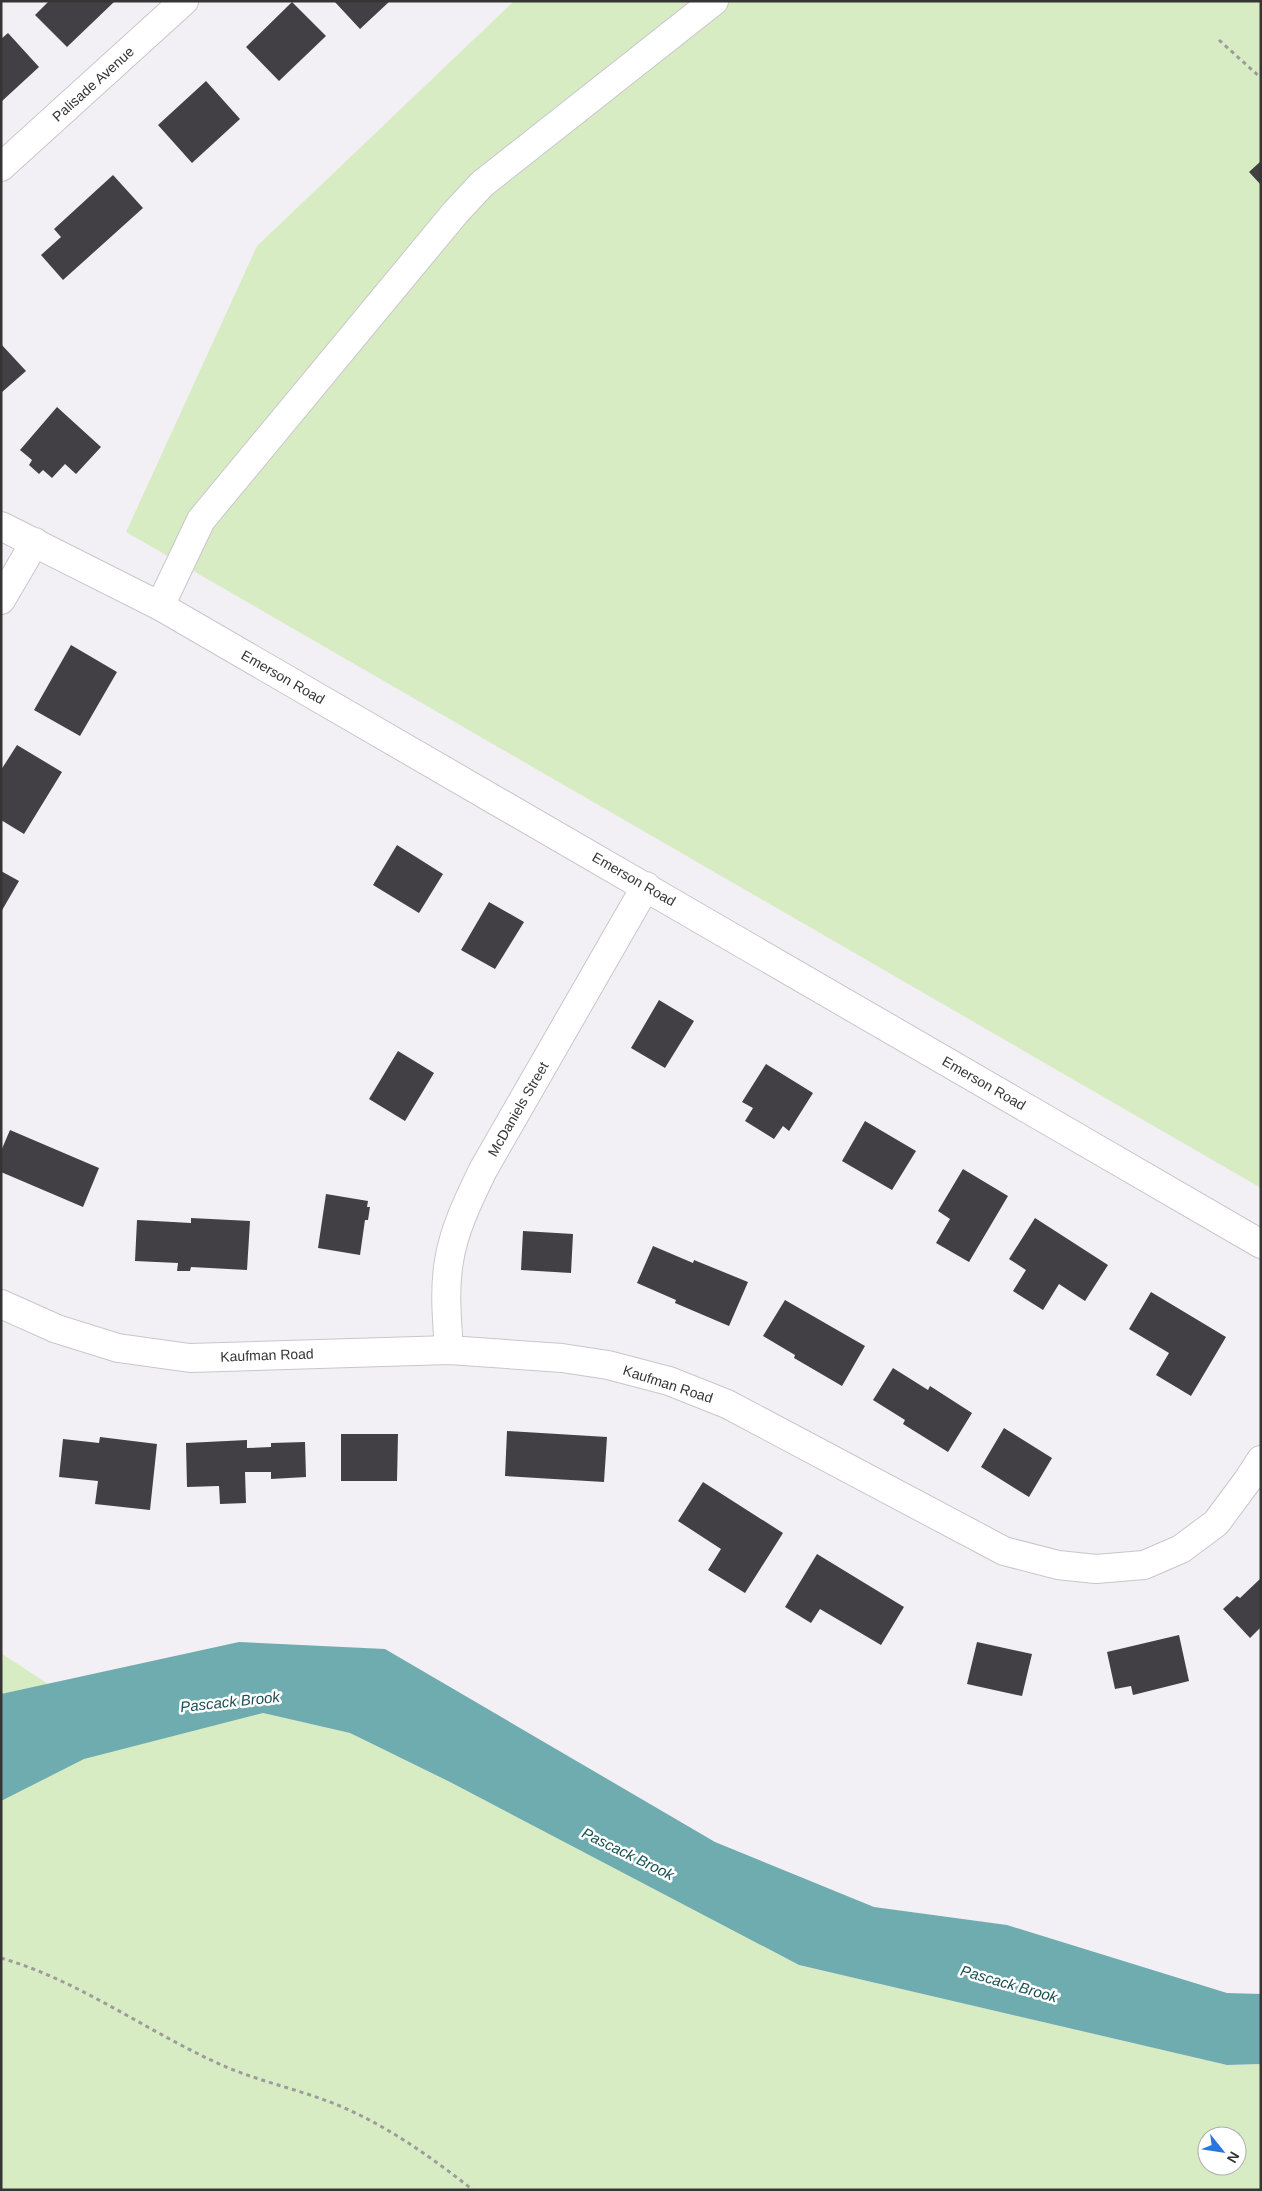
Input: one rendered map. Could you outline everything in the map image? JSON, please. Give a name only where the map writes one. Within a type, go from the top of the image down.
[{"type":"street","name":"Palisade Avenue","points":[[1,167],[184,1]]},
{"type":"street","points":[[160,606],[201,520],[455,213],[482,184],[714,1]]},
{"type":"street","name":"Emerson Road","points":[[1,526],[160,606],[1261,1244]]},
{"type":"street","points":[[1,600],[35,542]]},
{"type":"street","name":"McDaniels Street","points":[[449,1350],[446,1299],[448,1270],[460,1218],[482,1170],[646,886]]},
{"type":"street","name":"Kaufman Road","points":[[1,1304],[57,1329],[118,1348],[190,1358],[449,1350],[562,1358],[608,1365],[669,1381],[727,1404],[1004,1551],[1058,1565],[1096,1569],[1144,1565],[1181,1549],[1216,1522],[1261,1460]]},
{"type":"path","points":[[1219,40],[1261,78]]},
{"type":"path","points":[[1,1958],[26,1966],[92,1996],[213,2062],[250,2077],[282,2085],[335,2104],[369,2119],[474,2190]]},
{"type":"green space","points":[[514,1],[1261,1],[1261,1188],[126,532],[257,246]]},
{"type":"green space","points":[[1,1653],[48,1684],[263,1713],[350,1733],[450,1782],[799,1965],[1227,2065],[1261,2064],[1261,2190],[1,2190]]},
{"type":"water","name":"Pascack Brook","points":[[239,1642],[385,1649],[715,1842],[874,1907],[1007,1925],[1227,1993],[1261,1994],[1261,2064],[1227,2065],[799,1965],[450,1782],[350,1733],[263,1713],[84,1759],[1,1801],[1,1694]]},
{"type":"building","points":[[49,1],[115,1],[67,47],[35,15]]},
{"type":"building","points":[[334,1],[390,1],[360,29]]},
{"type":"building","points":[[292,2],[326,36],[279,81],[246,47]]},
{"type":"building","points":[[8,33],[39,67],[1,102],[1,39]]},
{"type":"building","points":[[206,81],[240,119],[192,163],[158,125]]},
{"type":"building","points":[[1261,161],[1261,185],[1249,172]]},
{"type":"building","points":[[113,175],[143,208],[63,280],[41,255],[61,237],[54,229]]},
{"type":"building","points":[[1,344],[26,371],[1,393]]},
{"type":"building","points":[[57,407],[101,447],[76,474],[65,464],[52,478],[43,470],[39,474],[29,465],[32,460],[20,450]]},
{"type":"building","points":[[71,645],[117,672],[80,736],[34,710]]},
{"type":"building","points":[[17,745],[62,772],[24,834],[1,820],[1,770]]},
{"type":"building","points":[[397,845],[443,874],[419,913],[373,885]]},
{"type":"building","points":[[1,871],[19,881],[1,912]]},
{"type":"building","points":[[489,902],[524,922],[495,969],[461,950]]},
{"type":"building","points":[[659,1000],[694,1021],[665,1068],[631,1048]]},
{"type":"building","points":[[398,1051],[434,1073],[405,1121],[369,1099]]},
{"type":"building","points":[[766,1064],[813,1093],[789,1131],[783,1126],[774,1139],[745,1121],[753,1108],[742,1102]]},
{"type":"building","points":[[865,1121],[916,1151],[892,1190],[842,1161]]},
{"type":"building","points":[[10,1130],[99,1168],[83,1207],[1,1172],[1,1151]]},
{"type":"building","points":[[963,1169],[1008,1196],[969,1262],[936,1243],[950,1219],[938,1211]]},
{"type":"building","points":[[326,1194],[368,1201],[367,1207],[370,1207],[368,1220],[365,1220],[360,1255],[318,1248]]},
{"type":"building","points":[[191,1218],[250,1221],[247,1270],[191,1267],[190,1271],[177,1271],[178,1263],[135,1261],[137,1220],[191,1223]]},
{"type":"building","points":[[1035,1218],[1108,1265],[1085,1301],[1059,1284],[1043,1310],[1013,1291],[1026,1270],[1009,1259]]},
{"type":"building","points":[[523,1231],[573,1234],[571,1273],[521,1270]]},
{"type":"building","points":[[653,1246],[693,1263],[694,1260],[748,1282],[729,1326],[675,1303],[676,1300],[637,1283]]},
{"type":"building","points":[[1151,1292],[1226,1337],[1191,1396],[1156,1375],[1169,1353],[1129,1329]]},
{"type":"building","points":[[785,1300],[865,1346],[842,1386],[794,1358],[795,1355],[763,1336]]},
{"type":"building","points":[[893,1368],[928,1390],[930,1386],[972,1413],[948,1452],[903,1424],[905,1420],[873,1400]]},
{"type":"building","points":[[1004,1428],[1052,1458],[1029,1497],[981,1467]]},
{"type":"building","points":[[507,1431],[607,1437],[604,1482],[505,1476]]},
{"type":"building","points":[[341,1434],[398,1434],[397,1481],[341,1481]]},
{"type":"building","points":[[100,1437],[157,1444],[150,1510],[95,1504],[98,1481],[59,1477],[63,1439],[99,1443]]},
{"type":"building","points":[[247,1440],[247,1448],[271,1447],[271,1443],[305,1442],[306,1477],[271,1479],[271,1472],[245,1472],[246,1503],[220,1504],[219,1486],[187,1487],[186,1443]]},
{"type":"building","points":[[703,1482],[783,1533],[745,1593],[708,1570],[721,1549],[678,1521]]},
{"type":"building","points":[[817,1554],[904,1607],[881,1645],[820,1609],[811,1623],[785,1607]]},
{"type":"building","points":[[1261,1578],[1261,1627],[1250,1638],[1223,1609],[1237,1596],[1240,1598]]},
{"type":"building","points":[[1179,1635],[1189,1681],[1133,1695],[1131,1686],[1115,1689],[1107,1652]]},
{"type":"building","points":[[977,1642],[1032,1654],[1022,1696],[967,1684]]}]
